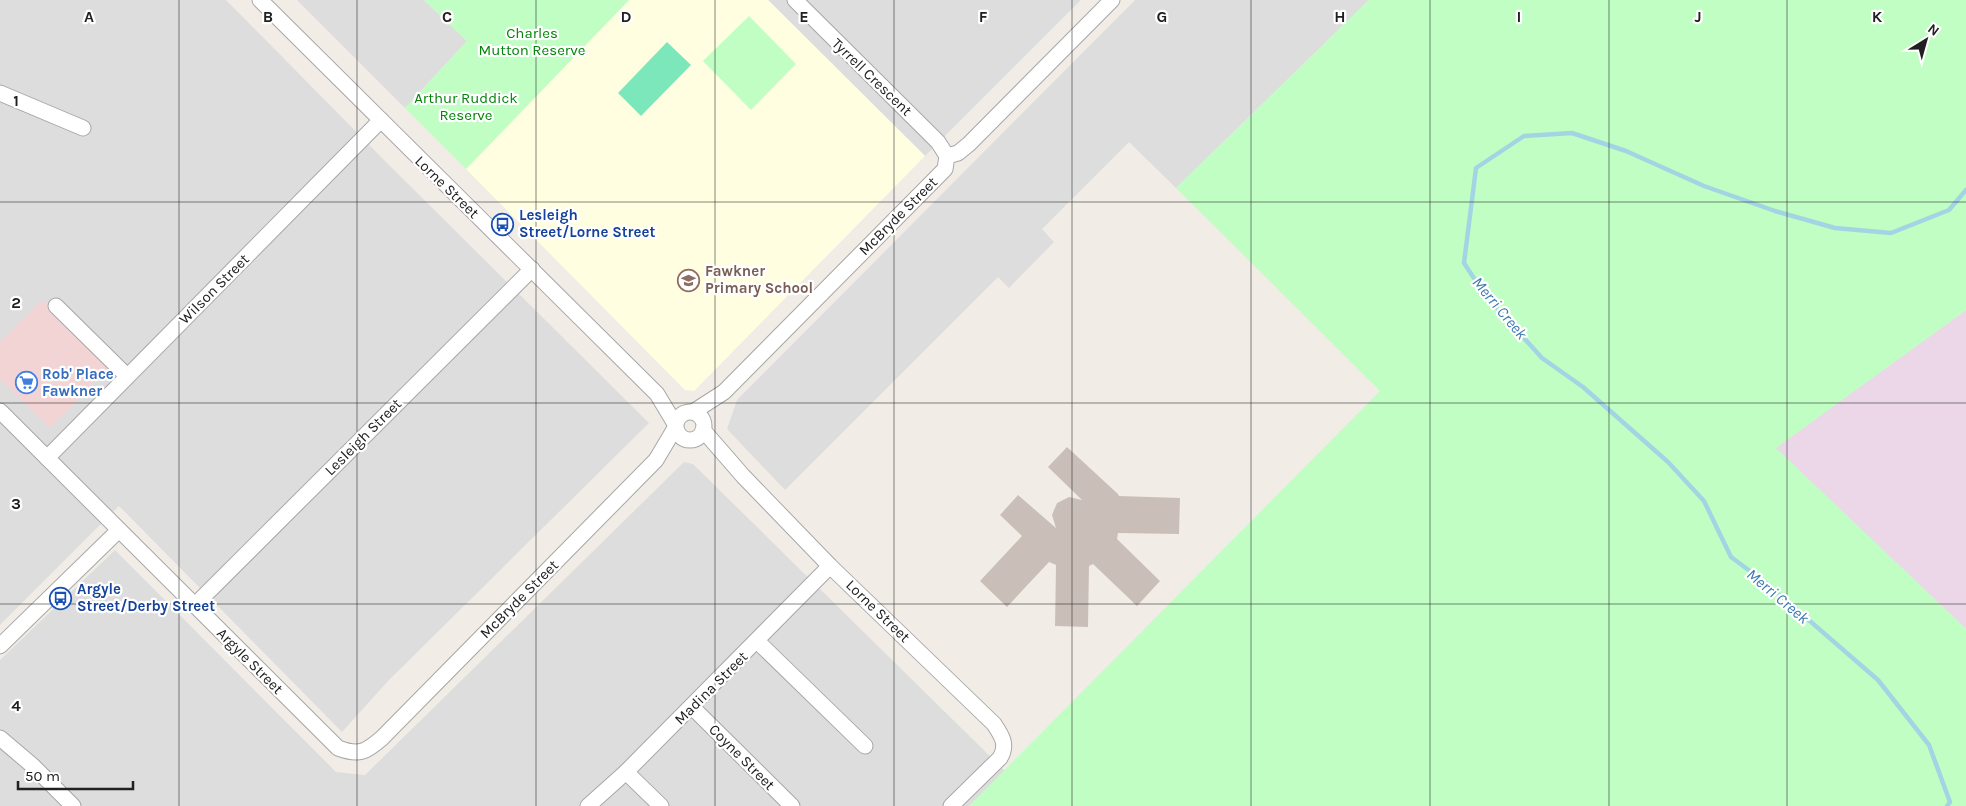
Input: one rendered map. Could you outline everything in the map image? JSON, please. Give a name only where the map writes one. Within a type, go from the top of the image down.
[{"type":"street","name":"Lorne Street","points":[[260,0],[657,394],[697,419],[743,476],[830,566],[994,724],[1001,734],[1004,751],[1000,758],[951,806]]},
{"type":"street","points":[[947,156],[958,153],[969,144],[1112,0]]},
{"type":"street","name":"Tyrrell Crescent","points":[[797,1],[938,142],[947,156]]},
{"type":"street","points":[[0,93],[83,128]]},
{"type":"street","name":"Wilson Street","points":[[47,458],[381,120]]},
{"type":"street","name":"McBryde Street","points":[[697,419],[945,169],[947,156]]},
{"type":"street","name":"Lesleigh Street","points":[[195,606],[532,269]]},
{"type":"street","points":[[56,306],[127,376]]},
{"type":"street","name":"Lorne Street","points":[[657,394],[675,426]]},
{"type":"street","name":"Argyle Street","points":[[0,411],[338,748],[351,753],[359,753],[371,747],[382,738]]},
{"type":"street","points":[[679,416],[697,419],[699,437],[689,440],[679,436],[675,426],[679,416]]},
{"type":"street","name":"McBryde Street","points":[[656,460],[675,426]]},
{"type":"street","name":"Lorne Street","points":[[689,440],[743,476]]},
{"type":"street","name":"McBryde Street","points":[[382,738],[656,460],[689,440]]},
{"type":"street","points":[[0,646],[119,530]]},
{"type":"street","name":"Madina Street","points":[[588,806],[626,772],[692,707],[830,566]]},
{"type":"street","points":[[757,641],[864,746]]},
{"type":"street","name":"Coyne Street","points":[[692,707],[792,806]]},
{"type":"street","points":[[0,738],[34,766],[73,806]]},
{"type":"street","points":[[626,772],[661,806]]},
{"type":"shaded area","points":[[0,0],[226,0],[649,423],[389,680],[342,732],[119,506],[0,625]]},
{"type":"shaded area","points":[[297,0],[424,0],[467,41],[405,108]]},
{"type":"shaded area","name":"Fawkner Primary School","points":[[629,0],[768,0],[925,156],[694,391],[685,390],[466,169]]},
{"type":"shaded area","points":[[768,0],[1081,0],[925,156]]},
{"type":"shaded area","points":[[1135,0],[1369,0],[1176,188],[1129,142],[1042,229],[1054,242],[1009,288],[998,277],[785,490],[727,429],[737,400]]},
{"type":"shaded area","points":[[42,300],[110,367],[50,428],[0,379],[0,342]]},
{"type":"shaded area","points":[[1966,310],[1966,629],[1775,448]]},
{"type":"shaded area","points":[[684,462],[693,464],[1005,771],[969,806],[0,806],[0,660],[115,550],[336,772],[365,775]]},
{"type":"green space","points":[[424,0],[629,0],[466,169],[405,108],[467,41]]},
{"type":"green space","points":[[1369,0],[1966,0],[1966,310],[1776,448],[1966,629],[1966,806],[969,806],[1380,391],[1176,188]]},
{"type":"green space","points":[[749,16],[796,64],[751,110],[703,61]]},
{"type":"green space","points":[[667,42],[691,65],[641,116],[618,93]]},
{"type":"building","points":[[1067,447],[1119,496],[1180,498],[1179,534],[1118,533],[1117,539],[1160,581],[1137,606],[1093,564],[1089,566],[1088,627],[1055,626],[1056,565],[1049,562],[1007,607],[980,581],[1022,536],[1000,515],[1018,495],[1056,528],[1052,515],[1057,503],[1069,497],[1082,500],[1048,467]]},
{"type":"waterway","name":"Merri Creek","points":[[1947,806],[1950,802],[1929,745],[1878,680],[1766,583],[1731,557],[1704,501],[1668,462],[1583,387],[1542,358],[1485,295],[1464,263],[1476,168],[1524,136],[1572,133],[1626,151],[1704,186],[1775,211],[1835,228],[1891,233],[1949,210],[1966,190]]},
{"type":"place","name":"Lesleigh Street/Lorne Street","points":[[503,224]]},
{"type":"place","name":"Fawkner Primary School","points":[[689,280]]},
{"type":"place","name":"Rob' Place Fawkner","points":[[26,383]]},
{"type":"place","name":"Argyle Street/Derby Street","points":[[61,598]]},
{"type":"park label","name":"Charles Mutton Reserve","points":[[532,42]]},
{"type":"park label","name":"Arthur Ruddick Reserve","points":[[466,106]]}]
